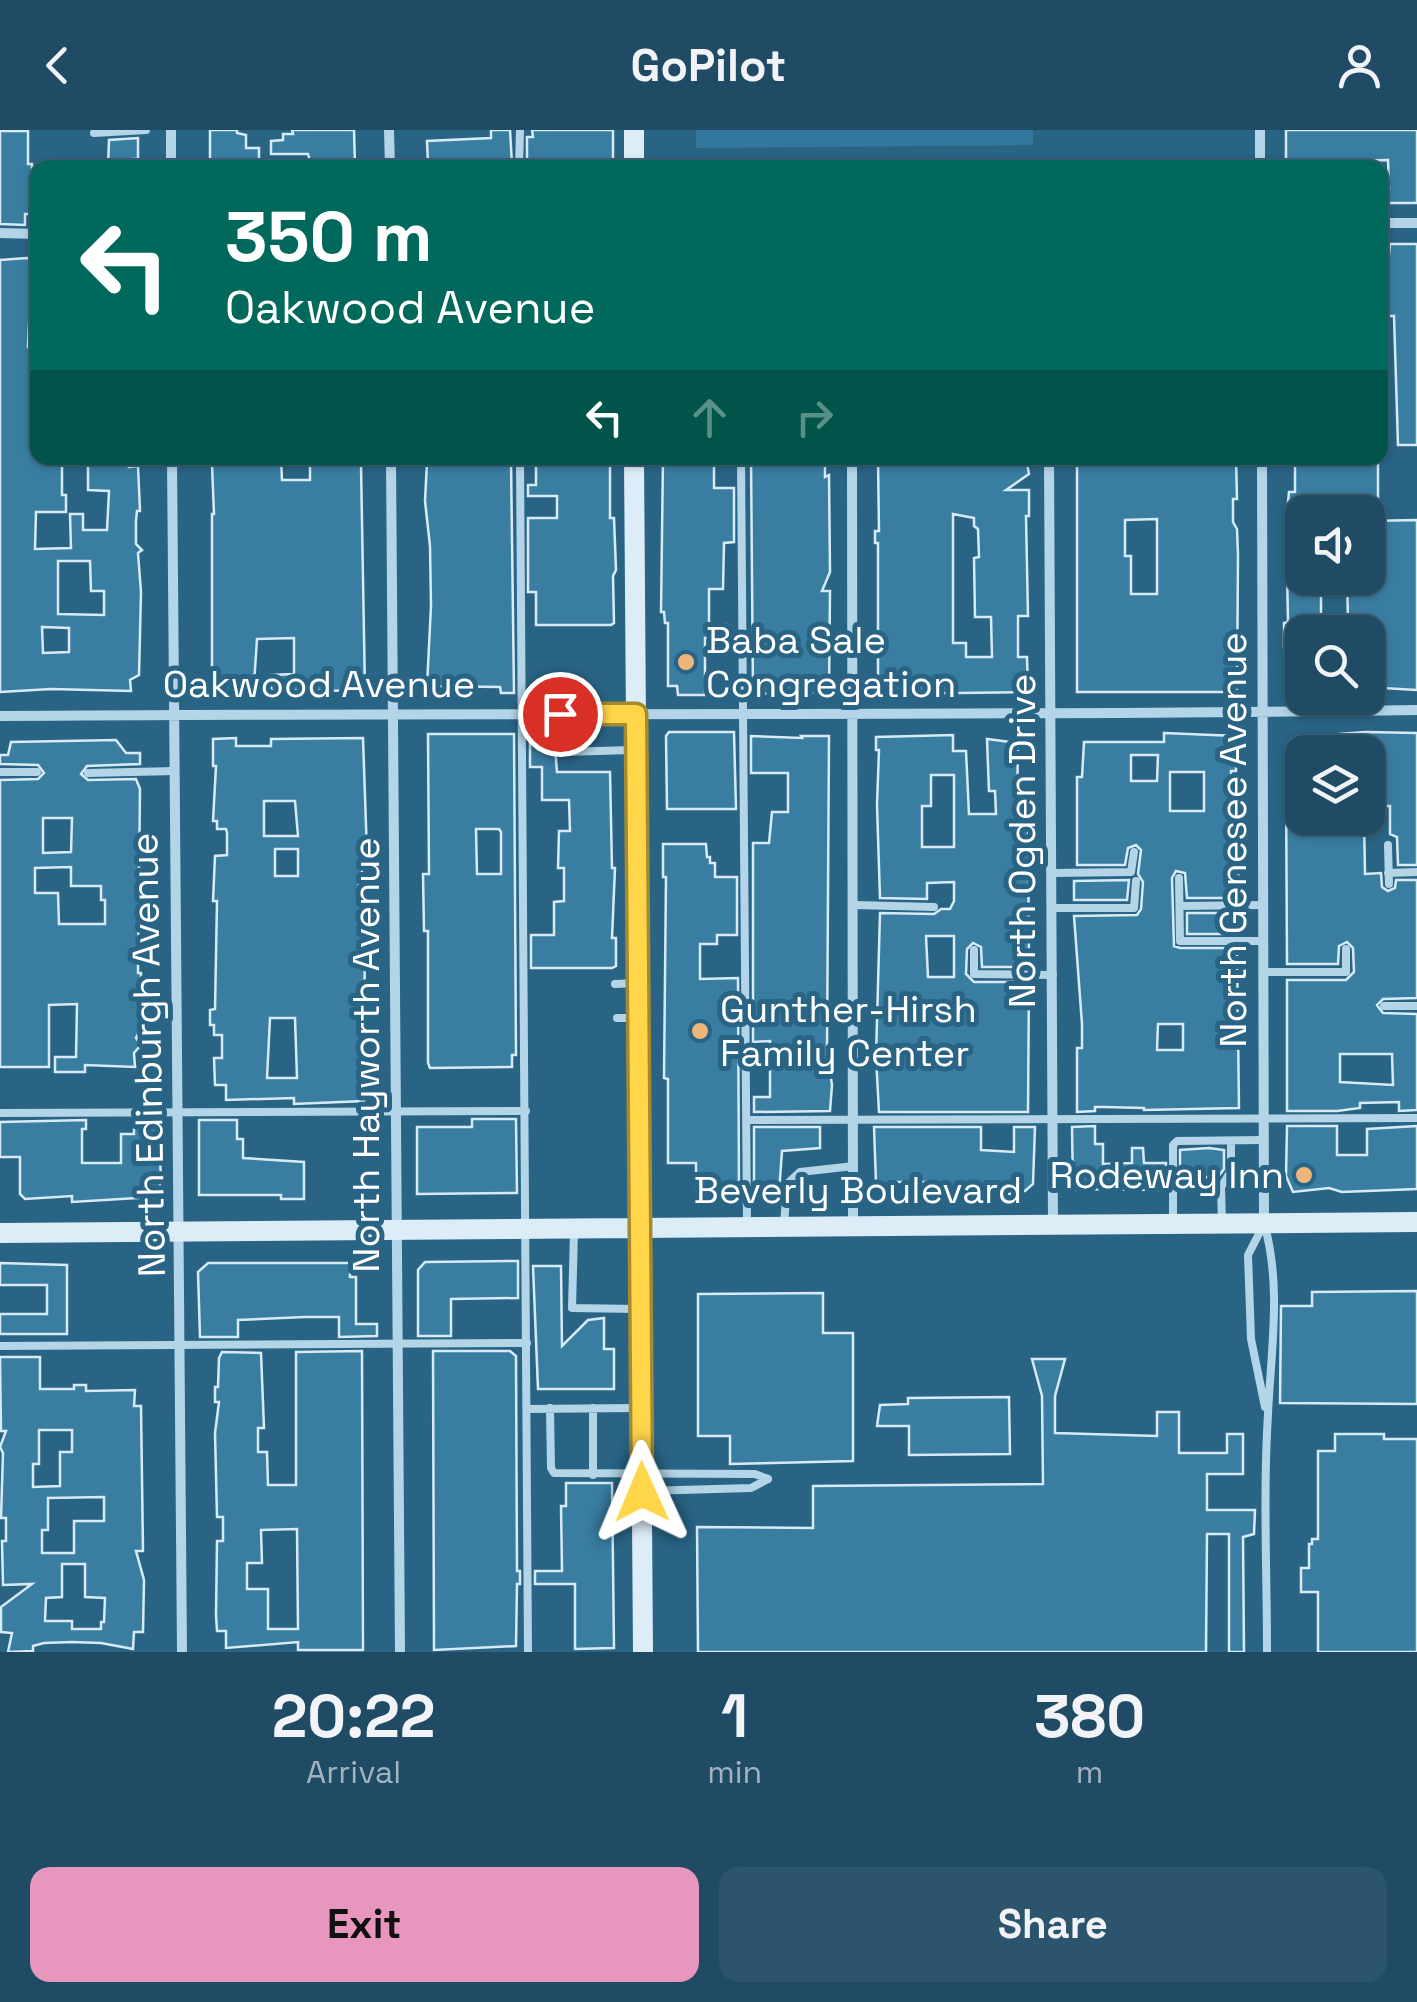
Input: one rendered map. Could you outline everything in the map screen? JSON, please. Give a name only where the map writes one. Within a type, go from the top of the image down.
[{"type":"main road","points":[[634,130],[634,160]]},
{"type":"main road","points":[[634,465],[636,983],[627,1018],[640,1226],[644,1652]]},
{"type":"main road","name":"Beverly Boulevard","points":[[0,1232],[1417,1222]]},
{"type":"street","points":[[171,130],[171,160]]},
{"type":"street","points":[[389,130],[390,160]]},
{"type":"street","points":[[1260,130],[1260,160]]},
{"type":"street","points":[[1388,223],[1417,222]]},
{"type":"street","points":[[0,234],[30,234]]},
{"type":"street","name":"North Edinburgh Avenue","points":[[172,465],[182,1652]]},
{"type":"street","name":"North Hayworth Avenue","points":[[392,465],[400,1652]]},
{"type":"street","points":[[852,465],[853,1225]]},
{"type":"street","name":"North Ogden Drive","points":[[1049,465],[1053,1225]]},
{"type":"street","name":"North Genesee Avenue","points":[[1262,465],[1264,1222]]},
{"type":"street","name":"Oakwood Avenue","points":[[0,716],[590,712],[743,716],[1417,710]]},
{"type":"lane","points":[[94,132],[146,130]]},
{"type":"lane","points":[[519,160],[520,130]]},
{"type":"lane","points":[[520,465],[528,1652]]},
{"type":"lane","points":[[740,465],[746,1225]]},
{"type":"lane","points":[[548,696],[562,752],[636,750]]},
{"type":"lane","points":[[589,696],[590,712]]},
{"type":"lane","points":[[0,772],[37,772]]},
{"type":"lane","points":[[88,773],[175,772]]},
{"type":"lane","points":[[1388,845],[1388,884]]},
{"type":"lane","points":[[1052,873],[1131,872],[1134,852]]},
{"type":"lane","points":[[1388,873],[1417,872]]},
{"type":"lane","points":[[1179,878],[1180,940],[1263,940]]},
{"type":"lane","points":[[1052,908],[1134,908],[1136,881]]},
{"type":"lane","points":[[1180,906],[1263,904]]},
{"type":"lane","points":[[854,905],[934,907]]},
{"type":"lane","points":[[1263,972],[1346,972],[1346,949]]},
{"type":"lane","points":[[974,950],[974,974],[1052,974]]},
{"type":"lane","points":[[615,984],[636,983]]},
{"type":"lane","points":[[1384,1006],[1417,1006]]},
{"type":"lane","points":[[0,1113],[526,1111]]},
{"type":"lane","points":[[746,1120],[1417,1118]]},
{"type":"lane","points":[[1173,1224],[1177,1119]]},
{"type":"lane","points":[[1177,1140],[1264,1140]]},
{"type":"lane","points":[[1222,1223],[1222,1187],[1232,1172],[1231,1140]]},
{"type":"lane","points":[[784,1225],[787,1184],[800,1172],[854,1166]]},
{"type":"lane","points":[[1173,1187],[1222,1187]]},
{"type":"lane","points":[[1264,1222],[1248,1255],[1248,1272],[1250,1339],[1268,1416]]},
{"type":"lane","points":[[1264,1222],[1274,1258],[1274,1339],[1268,1416],[1267,1652]]},
{"type":"lane","points":[[574,1227],[572,1308],[641,1310]]},
{"type":"lane","points":[[0,1346],[526,1343]]},
{"type":"lane","points":[[550,1408],[554,1473],[642,1483],[751,1488],[768,1479],[755,1474],[642,1483]]},
{"type":"lane","points":[[592,1408],[593,1475]]},
{"type":"lane","points":[[527,1409],[642,1408]]},
{"type":"shaded area","points":[[696,130],[1033,130],[1033,145],[696,148]]},
{"type":"building","points":[[210,130],[237,130],[246,135],[246,148],[259,148],[259,160],[210,160]]},
{"type":"building","points":[[292,130],[354,130],[355,160],[310,160],[308,154],[271,154],[271,141],[283,140],[283,134],[293,134]]},
{"type":"building","points":[[491,130],[510,130],[512,160],[428,160],[427,141],[491,138]]},
{"type":"building","points":[[532,130],[613,130],[613,160],[527,160],[527,137],[533,137]]},
{"type":"building","points":[[1286,130],[1417,130],[1417,203],[1388,203],[1388,160],[1286,160]]},
{"type":"building","points":[[0,131],[28,131],[30,214],[25,214],[25,225],[0,224]]},
{"type":"building","points":[[138,138],[138,159],[108,160],[109,140]]},
{"type":"building","points":[[1390,244],[1417,244],[1417,445],[1398,445],[1394,316],[1388,316]]},
{"type":"building","points":[[27,258],[30,465],[62,465],[62,495],[66,495],[66,512],[36,512],[35,549],[71,548],[70,514],[83,514],[83,530],[107,530],[109,491],[88,490],[88,465],[138,466],[140,511],[136,544],[142,550],[138,553],[139,675],[130,680],[131,691],[0,692],[0,260]],"holes":[[[58,561],[90,561],[91,591],[104,591],[104,615],[58,614]],[[42,627],[69,628],[69,652],[43,653]]]},
{"type":"building","points":[[212,465],[281,465],[282,480],[310,480],[310,465],[361,465],[365,691],[271,690],[271,675],[294,674],[294,638],[257,639],[254,684],[234,684],[234,692],[212,692]]},
{"type":"building","points":[[427,465],[511,465],[514,693],[501,693],[500,687],[427,686],[431,606]]},
{"type":"building","points":[[536,465],[610,465],[610,518],[614,518],[616,570],[611,625],[536,625],[536,592],[528,592],[528,518],[557,518],[557,496],[528,496],[528,485],[536,485]]},
{"type":"building","points":[[663,465],[714,465],[714,488],[734,488],[734,542],[724,543],[723,589],[709,589],[709,624],[726,624],[726,638],[705,638],[705,695],[678,695],[677,686],[668,686],[668,623],[661,612]]},
{"type":"building","points":[[751,465],[825,465],[825,477],[829,475],[830,572],[822,591],[830,591],[829,692],[753,694]]},
{"type":"building","points":[[878,465],[1027,465],[1029,474],[1006,490],[1029,490],[1028,616],[1018,616],[1018,657],[1027,657],[1028,692],[878,694],[875,531],[879,531]],"holes":[[[953,514],[974,518],[978,529],[979,557],[974,558],[975,617],[991,617],[992,657],[966,657],[966,643],[953,643]]]},
{"type":"building","points":[[1077,465],[1236,465],[1233,522],[1238,555],[1237,692],[1077,692]],"holes":[[[1157,519],[1157,594],[1131,594],[1131,556],[1125,556],[1125,520]]]},
{"type":"building","points":[[1295,465],[1378,465],[1378,495],[1289,495],[1295,492]]},
{"type":"building","points":[[1417,520],[1417,690],[1385,688],[1385,615],[1348,615],[1347,595],[1385,595],[1385,521]]},
{"type":"building","points":[[1287,595],[1321,595],[1321,615],[1288,615]]},
{"type":"building","points":[[669,732],[734,732],[736,809],[667,809]]},
{"type":"building","points":[[1164,733],[1236,736],[1236,771],[1231,771],[1231,794],[1235,794],[1240,898],[1187,898],[1185,873],[1176,871],[1172,878],[1174,946],[1237,948],[1239,1108],[1095,1107],[1095,1111],[1077,1112],[1077,1048],[1082,1048],[1082,1024],[1074,916],[1137,915],[1143,882],[1138,874],[1141,850],[1136,845],[1128,848],[1125,865],[1077,865],[1077,777],[1082,777],[1084,742],[1164,742]],"holes":[[[1131,755],[1158,755],[1157,781],[1131,781]],[[1170,772],[1204,772],[1204,811],[1170,811]],[[1158,1024],[1183,1024],[1183,1050],[1157,1050]]]},
{"type":"building","points":[[1417,733],[1417,865],[1398,865],[1397,837],[1390,834],[1390,806],[1385,806],[1385,735],[1340,735]]},
{"type":"building","points":[[428,734],[514,734],[516,1055],[512,1055],[512,1067],[430,1068],[423,874],[429,874]],"holes":[[[476,829],[499,829],[501,874],[477,874]]]},
{"type":"building","points":[[530,734],[554,734],[557,772],[610,772],[615,868],[612,938],[616,938],[616,966],[612,968],[531,968],[531,935],[554,935],[554,902],[564,901],[564,868],[558,868],[559,831],[570,831],[569,800],[542,800],[542,767],[530,767]]},
{"type":"building","points":[[953,735],[953,751],[966,751],[969,814],[996,814],[995,791],[989,791],[987,739],[1018,743],[1017,813],[1028,813],[1029,967],[982,967],[981,947],[973,943],[967,949],[966,974],[974,982],[1029,982],[1028,1112],[879,1112],[876,1057],[880,913],[934,914],[950,909],[954,882],[927,883],[927,899],[880,898],[876,737]],"holes":[[[931,775],[954,775],[954,847],[922,847],[922,806],[931,806]],[[926,936],[954,936],[954,977],[928,977]]]},
{"type":"building","points":[[751,736],[829,736],[830,1111],[754,1112],[754,1097],[770,1097],[770,1041],[753,1042],[753,843],[769,843],[772,812],[788,812],[788,773],[751,773]]},
{"type":"building","points":[[236,738],[236,746],[271,746],[271,739],[363,738],[367,854],[362,854],[359,884],[360,908],[365,908],[364,1101],[294,1104],[294,1098],[226,1100],[226,1085],[215,1085],[214,1058],[222,1058],[222,1035],[214,1035],[214,1025],[210,1025],[210,1010],[215,1009],[215,856],[227,855],[227,833],[226,829],[217,829],[217,821],[213,821],[213,739]],"holes":[[[264,801],[295,801],[298,836],[264,836]],[[275,849],[298,849],[298,876],[275,876]],[[270,1018],[295,1018],[297,1078],[267,1078]]]},
{"type":"building","points":[[116,740],[126,753],[140,753],[140,764],[87,766],[81,774],[88,780],[136,779],[140,789],[138,973],[141,1018],[146,1018],[136,1038],[141,1045],[134,1053],[135,1067],[85,1065],[85,1072],[55,1072],[55,1057],[76,1057],[77,1004],[49,1005],[49,1067],[0,1067],[0,780],[38,779],[44,773],[38,765],[0,764],[0,755],[8,755],[11,742]],"holes":[[[43,818],[72,818],[71,852],[43,853]],[[71,867],[71,886],[101,886],[105,924],[59,924],[58,893],[35,893],[35,868]]]},
{"type":"building","points":[[1286,835],[1364,835],[1365,874],[1381,873],[1382,887],[1388,891],[1395,888],[1396,880],[1417,880],[1417,998],[1383,999],[1377,1005],[1383,1013],[1417,1014],[1417,1110],[1399,1111],[1399,1102],[1360,1103],[1360,1108],[1337,1111],[1287,1111],[1287,980],[1346,980],[1354,972],[1353,948],[1347,942],[1339,946],[1338,964],[1287,964]],"holes":[[[1340,1054],[1392,1054],[1393,1085],[1340,1082]]]},
{"type":"building","points":[[663,844],[706,844],[707,857],[715,863],[715,877],[737,877],[737,935],[717,935],[717,944],[700,944],[700,979],[738,978],[739,1192],[696,1192],[696,1163],[668,1163]]},
{"type":"building","points":[[1129,880],[1127,900],[1074,900],[1074,881]]},
{"type":"building","points":[[1187,913],[1236,913],[1235,934],[1187,934]]},
{"type":"building","points":[[472,1119],[516,1119],[517,1193],[417,1194],[417,1127],[472,1127]]},
{"type":"building","points":[[86,1120],[86,1129],[82,1129],[82,1163],[121,1163],[121,1134],[134,1134],[134,1120],[158,1120],[161,1178],[154,1197],[72,1202],[72,1196],[25,1199],[20,1194],[20,1157],[0,1157],[0,1122]]},
{"type":"building","points":[[199,1120],[237,1120],[243,1158],[304,1162],[304,1199],[281,1199],[281,1195],[199,1195]]},
{"type":"building","points":[[1095,1126],[1095,1144],[1103,1144],[1103,1164],[1132,1163],[1132,1148],[1143,1148],[1144,1163],[1166,1163],[1166,1178],[1157,1180],[1158,1190],[1073,1189],[1072,1127]]},
{"type":"building","points":[[1287,1126],[1337,1126],[1337,1155],[1367,1155],[1367,1129],[1417,1126],[1417,1189],[1342,1192],[1329,1188],[1293,1192],[1286,1176]]},
{"type":"building","points":[[754,1127],[820,1127],[820,1148],[782,1151],[779,1193],[754,1193]]},
{"type":"building","points":[[874,1127],[981,1127],[981,1150],[1014,1152],[1014,1127],[1035,1127],[1033,1184],[1025,1191],[1011,1194],[927,1192],[927,1182],[897,1182],[890,1190],[881,1190],[876,1183]]},
{"type":"building","points":[[1180,1150],[1224,1150],[1224,1169],[1218,1177],[1180,1178]]},
{"type":"building","points":[[518,1261],[518,1298],[451,1299],[451,1336],[418,1336],[418,1270],[425,1262]]},
{"type":"building","points":[[0,1263],[67,1265],[67,1334],[0,1334],[0,1314],[47,1314],[47,1285],[0,1285]]},
{"type":"building","points":[[208,1263],[350,1263],[350,1277],[356,1277],[356,1324],[377,1324],[377,1336],[339,1337],[339,1317],[305,1317],[238,1320],[238,1337],[200,1337],[198,1272]]},
{"type":"building","points":[[533,1266],[561,1266],[562,1346],[588,1320],[604,1318],[604,1349],[614,1349],[614,1389],[538,1389]]},
{"type":"building","points":[[1417,1291],[1417,1404],[1280,1403],[1281,1306],[1312,1306],[1312,1292]]},
{"type":"building","points":[[823,1293],[823,1333],[853,1333],[853,1461],[730,1464],[730,1436],[698,1436],[698,1294]]},
{"type":"building","points":[[362,1351],[363,1650],[298,1650],[298,1642],[226,1648],[226,1631],[217,1631],[217,1541],[223,1541],[223,1517],[217,1517],[215,1433],[219,1358],[222,1352],[261,1353],[264,1428],[258,1428],[258,1452],[267,1452],[268,1485],[296,1485],[296,1352]],"holes":[[[297,1529],[298,1629],[268,1629],[268,1589],[247,1589],[247,1563],[262,1563],[261,1530]]]},
{"type":"building","points":[[433,1351],[510,1351],[516,1356],[520,1584],[516,1646],[434,1650]]},
{"type":"building","points":[[0,1357],[40,1357],[40,1389],[86,1385],[86,1391],[135,1390],[134,1406],[141,1406],[143,1551],[136,1551],[144,1580],[143,1632],[134,1632],[133,1649],[72,1642],[44,1643],[33,1646],[33,1651],[8,1652],[12,1633],[1,1632],[1,1607],[32,1584],[3,1585],[6,1518],[1,1518],[0,1447],[6,1431],[1,1431]],"holes":[[[39,1430],[72,1430],[72,1452],[60,1452],[60,1486],[33,1487],[33,1464],[39,1464]],[[104,1497],[104,1521],[74,1521],[74,1553],[42,1553],[42,1530],[48,1530],[48,1498]],[[62,1564],[85,1564],[85,1597],[105,1598],[101,1629],[72,1629],[72,1621],[45,1621],[46,1598],[62,1597]]]},
{"type":"building","points":[[1032,1359],[1065,1359],[1055,1396],[1055,1433],[1157,1436],[1157,1412],[1179,1412],[1179,1453],[1227,1453],[1227,1434],[1243,1434],[1243,1474],[1207,1474],[1207,1510],[1255,1510],[1254,1534],[1243,1537],[1244,1652],[1229,1652],[1229,1534],[1207,1534],[1206,1652],[698,1652],[697,1527],[813,1528],[813,1486],[1043,1484],[1042,1396]]},
{"type":"building","points":[[1009,1397],[1010,1454],[909,1455],[909,1426],[877,1426],[880,1405],[908,1404],[908,1398]]},
{"type":"building","points":[[1335,1434],[1417,1439],[1417,1652],[1318,1652],[1318,1592],[1301,1592],[1301,1568],[1309,1568],[1309,1544],[1318,1539],[1318,1451],[1335,1451]]},
{"type":"building","points":[[566,1483],[612,1483],[614,1648],[575,1649],[575,1584],[535,1584],[535,1571],[562,1571],[561,1506],[566,1506]]},
{"type":"place","name":"Baba Sale Congregation","points":[[686,662]]},
{"type":"place","name":"Gunther-Hirsh Family Center","points":[[700,1031]]},
{"type":"place","name":"Rodeway Inn","points":[[1304,1175]]},
{"type":"route","points":[[560,714],[636,714],[642,1492]]}]
